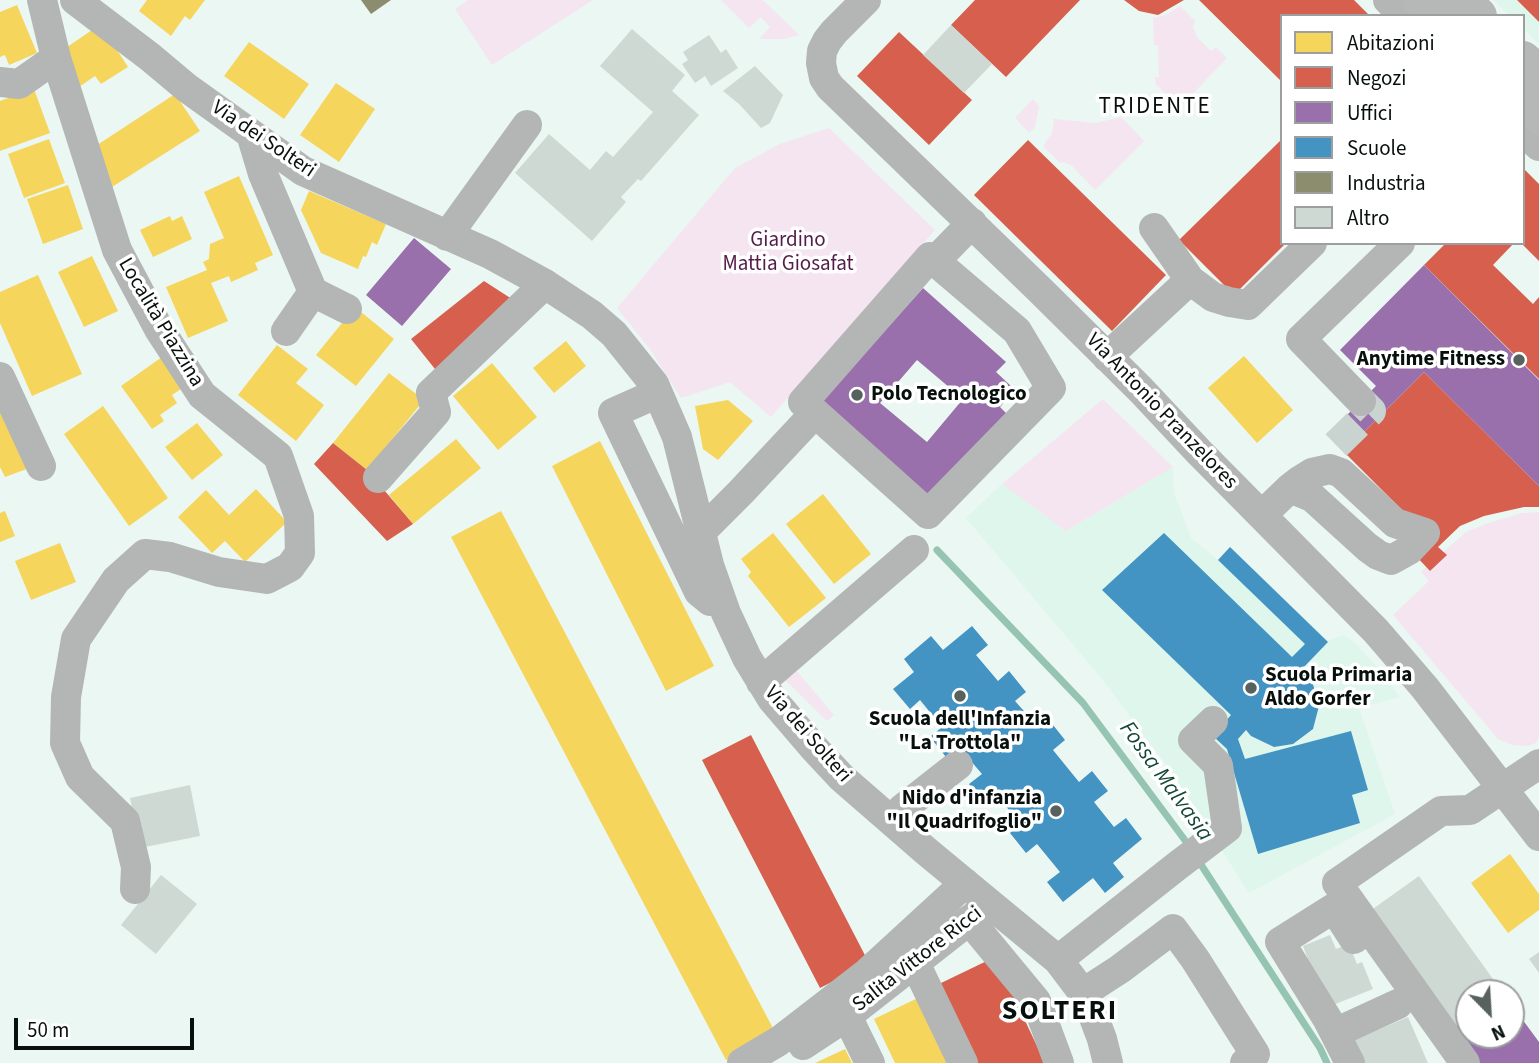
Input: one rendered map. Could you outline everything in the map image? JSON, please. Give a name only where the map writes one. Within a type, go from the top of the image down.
[{"type":"main road","points":[[1422,0],[1436,14]]},
{"type":"main road","points":[[1462,0],[1476,14]]},
{"type":"main road","points":[[1525,62],[1539,75]]},
{"type":"main road","points":[[1525,108],[1531,134]]},
{"type":"street","name":"Località Piazzina","points":[[42,0],[56,58],[117,250],[159,329],[202,394],[278,456],[299,516],[300,553],[290,567],[267,579],[219,572],[170,557],[145,554],[117,580],[76,639],[66,697],[65,743],[80,777],[125,821],[136,867],[135,889]]},
{"type":"street","name":"Via dei Solteri","points":[[75,0],[187,88],[303,171],[490,254],[593,314],[614,334],[654,384],[658,393],[677,437],[700,533],[727,616],[747,658],[772,699],[842,778],[965,883],[979,912],[1058,960],[1083,993],[1102,1039],[1108,1063]]},
{"type":"street","name":"Via Antonio Pranzelores","points":[[866,0],[827,41],[822,51],[824,78],[830,87],[1107,357],[1376,631],[1539,836]]},
{"type":"street","points":[[1388,0],[1402,14]]},
{"type":"street","points":[[0,82],[19,84],[56,58]]},
{"type":"street","points":[[447,236],[527,125]]},
{"type":"street","points":[[251,134],[263,174],[313,292],[347,309]]},
{"type":"street","points":[[935,261],[972,223]]},
{"type":"street","points":[[1154,228],[1190,280],[1213,297],[1248,305],[1310,245]]},
{"type":"street","points":[[1361,401],[1301,339],[1398,245]]},
{"type":"street","points":[[930,257],[1017,331],[1052,388],[928,514],[815,413],[803,402],[930,257]]},
{"type":"street","points":[[1107,357],[1190,280]]},
{"type":"street","points":[[378,478],[436,412],[431,393],[545,284]]},
{"type":"street","points":[[286,331],[313,292]]},
{"type":"street","points":[[0,377],[41,466]]},
{"type":"street","points":[[658,393],[613,413],[699,592],[727,616]]},
{"type":"street","points":[[700,533],[815,413]]},
{"type":"street","points":[[1262,515],[1336,445]]},
{"type":"street","points":[[1295,484],[1322,487],[1337,494],[1386,540],[1403,538]]},
{"type":"street","points":[[761,682],[914,550]]},
{"type":"street","points":[[1058,960],[1227,828],[1219,765],[1193,740],[1213,721]]},
{"type":"street","points":[[1465,1063],[1337,883],[1441,811],[1470,810],[1539,764]]},
{"type":"street","points":[[902,809],[958,765]]},
{"type":"street","points":[[742,1063],[779,1041],[867,973],[965,883]]},
{"type":"street","points":[[1350,1063],[1335,1032],[1280,942],[1334,908],[1398,1004],[1418,1020],[1444,1063]]},
{"type":"street","points":[[979,912],[1036,1001],[1059,1063]]},
{"type":"street","name":"Salita Vittore Ricci","points":[[781,1063],[799,1047],[846,1016],[915,964],[979,912]]},
{"type":"street","points":[[1083,993],[1173,929],[1255,1054],[1245,1063]]},
{"type":"street","points":[[915,964],[963,1063]]},
{"type":"street","points":[[1335,1032],[1398,1004]]},
{"type":"street","name":"Salita Vittore Ricci","points":[[846,1016],[870,1063]]},
{"type":"shaded area","points":[[1493,0],[1539,0],[1539,44],[1525,31],[1525,14],[1508,14]]},
{"type":"shaded area","name":"Scuola Primaria Aldo Gorfer","points":[[1173,467],[1174,493],[1191,538],[1218,560],[1230,547],[1328,641],[1344,635],[1357,645],[1400,697],[1359,708],[1395,814],[1249,893],[1176,778],[1102,679],[966,518],[1002,484],[1066,531]]},
{"type":"green space","points":[[468,0],[593,0],[492,65],[455,9]]},
{"type":"green space","points":[[721,0],[763,0],[799,35],[782,39],[759,39],[770,27],[761,17],[749,28]]},
{"type":"green space","points":[[1180,6],[1195,21],[1193,27],[1197,37],[1211,51],[1216,47],[1227,58],[1182,105],[1178,105],[1156,85],[1155,77],[1159,77],[1158,45],[1154,45],[1153,18],[1166,15]]},
{"type":"green space","points":[[1033,99],[1039,106],[1035,127],[1029,133],[1015,118]]},
{"type":"green space","points":[[1121,117],[1144,141],[1095,190],[1071,165],[1060,163],[1043,146],[1052,133],[1054,119],[1096,123]]},
{"type":"green space","name":"Giardino Mattia Giosafat","points":[[829,128],[935,230],[771,417],[730,382],[681,398],[650,349],[617,308],[735,168],[780,144]]},
{"type":"green space","points":[[1103,399],[1173,467],[1066,531],[1002,484]]},
{"type":"green space","points":[[1539,512],[1539,738],[1536,743],[1527,746],[1512,745],[1498,739],[1393,615],[1429,581],[1421,572],[1466,532],[1522,513]]},
{"type":"green space","points":[[795,669],[834,715],[827,721],[784,679]]},
{"type":"building: Abitazioni","points":[[147,0],[205,0],[190,20],[185,16],[171,36],[139,11]]},
{"type":"building: Abitazioni","points":[[17,5],[37,53],[9,65],[5,55],[0,57],[0,12]]},
{"type":"building: Abitazioni","points":[[92,30],[117,50],[128,67],[101,84],[95,76],[79,87],[57,54]]},
{"type":"building: Abitazioni","points":[[249,42],[309,84],[284,119],[224,76]]},
{"type":"building: Abitazioni","points":[[336,83],[375,109],[339,162],[300,135]]},
{"type":"building: Abitazioni","points":[[34,89],[50,133],[0,151],[0,101]]},
{"type":"building: Abitazioni","points":[[175,94],[200,131],[101,194],[88,151]]},
{"type":"building: Abitazioni","points":[[49,139],[65,183],[24,198],[8,154]]},
{"type":"building: Abitazioni","points":[[239,176],[273,255],[255,263],[258,270],[231,282],[229,276],[211,283],[228,321],[188,338],[166,287],[207,270],[203,262],[209,259],[210,244],[224,238],[204,192]]},
{"type":"building: Abitazioni","points":[[68,185],[83,229],[43,244],[27,199]]},
{"type":"building: Abitazioni","points":[[309,191],[386,224],[377,245],[372,242],[358,269],[321,253],[301,210]]},
{"type":"building: Abitazioni","points":[[170,216],[172,221],[182,216],[192,239],[153,257],[140,230]]},
{"type":"building: Abitazioni","points":[[92,256],[118,311],[84,327],[58,272]]},
{"type":"building: Abitazioni","points":[[38,275],[82,374],[32,396],[0,323],[0,292]]},
{"type":"building: Abitazioni","points":[[355,307],[394,339],[356,386],[316,355]]},
{"type":"building: Abitazioni","points":[[566,341],[586,366],[554,393],[533,368]]},
{"type":"building: Abitazioni","points":[[277,345],[308,369],[296,383],[324,405],[296,441],[238,395]]},
{"type":"building: Abitazioni","points":[[1244,356],[1293,410],[1257,443],[1208,388]]},
{"type":"building: Abitazioni","points":[[162,357],[184,387],[172,395],[177,403],[160,415],[164,421],[152,429],[121,386]]},
{"type":"building: Abitazioni","points":[[492,363],[537,417],[498,450],[453,396]]},
{"type":"building: Abitazioni","points":[[389,373],[424,400],[367,470],[333,443]]},
{"type":"building: Abitazioni","points":[[0,395],[32,467],[5,477],[0,467]]},
{"type":"building: Abitazioni","points":[[728,400],[753,421],[718,460],[703,449],[695,406]]},
{"type":"building: Abitazioni","points":[[103,406],[168,498],[129,526],[64,434]]},
{"type":"building: Abitazioni","points":[[197,423],[223,455],[192,480],[165,447]]},
{"type":"building: Abitazioni","points":[[456,439],[481,468],[413,524],[389,495]]},
{"type":"building: Abitazioni","points":[[600,441],[714,666],[666,691],[552,466]]},
{"type":"building: Abitazioni","points":[[256,489],[287,522],[245,562],[225,541],[212,553],[178,517],[206,490],[229,515]]},
{"type":"building: Abitazioni","points":[[823,494],[871,554],[834,584],[786,524]]},
{"type":"building: Abitazioni","points":[[5,511],[15,536],[0,542],[0,513]]},
{"type":"building: Abitazioni","points":[[501,511],[776,1034],[726,1060],[451,537]]},
{"type":"building: Abitazioni","points":[[773,533],[826,598],[789,627],[748,576],[751,572],[741,559]]},
{"type":"building: Abitazioni","points":[[60,543],[76,582],[31,600],[15,561]]},
{"type":"building: Abitazioni","points":[[1510,854],[1539,894],[1539,910],[1508,933],[1471,883]]},
{"type":"building: Abitazioni","points":[[920,997],[952,1063],[895,1063],[874,1019]]},
{"type":"building: Abitazioni","points":[[845,1049],[852,1063],[815,1063]]},
{"type":"building: Negozi","points":[[975,0],[1080,0],[1006,77],[951,25]]},
{"type":"building: Negozi","points":[[1124,0],[1184,0],[1158,15],[1139,11]]},
{"type":"building: Negozi","points":[[1199,0],[1354,0],[1368,14],[1280,14],[1280,80]]},
{"type":"building: Negozi","points":[[1517,0],[1539,0],[1539,22]]},
{"type":"building: Negozi","points":[[899,32],[972,100],[929,145],[857,76]]},
{"type":"building: Negozi","points":[[1028,140],[1166,275],[1112,331],[974,195]]},
{"type":"building: Negozi","points":[[1280,141],[1280,245],[1284,245],[1234,295],[1179,240]]},
{"type":"building: Negozi","points":[[1525,170],[1539,184],[1539,261],[1523,245]]},
{"type":"building: Negozi","points":[[1444,245],[1512,245],[1493,265],[1533,304],[1539,297],[1539,379],[1424,265]]},
{"type":"building: Negozi","points":[[484,281],[515,301],[439,374],[411,339]]},
{"type":"building: Negozi","points":[[1424,372],[1539,486],[1539,507],[1524,507],[1484,516],[1460,526],[1438,547],[1447,555],[1430,571],[1414,554],[1430,538],[1344,452]]},
{"type":"building: Negozi","points":[[333,443],[367,470],[413,524],[387,541],[314,464]]},
{"type":"building: Negozi","points":[[751,735],[869,963],[820,988],[702,760]]},
{"type":"building: Negozi","points":[[995,957],[1045,1063],[976,1063],[939,984]]},
{"type":"building: Uffici","points":[[414,238],[451,269],[402,326],[366,295]]},
{"type":"building: Uffici","points":[[1424,265],[1539,380],[1539,486],[1424,372],[1344,452],[1327,435],[1376,386],[1340,350]]},
{"type":"building: Uffici","name":"Polo Tecnologico","points":[[923,288],[1006,362],[996,372],[1011,386],[1004,393],[1009,397],[1000,407],[1009,416],[932,502],[821,402]],"holes":[[[917,360],[963,399],[927,442],[880,403]]]},
{"type":"building: Uffici","points":[[1525,1023],[1539,1042],[1539,1063],[1480,1063],[1470,1049],[1525,1049]]},
{"type":"building: Scuole","points":[[1164,533],[1292,657],[1305,644],[1218,560],[1230,547],[1328,642],[1303,668],[1311,677],[1319,706],[1313,729],[1293,744],[1274,747],[1251,736],[1246,730],[1238,739],[1245,759],[1351,731],[1368,790],[1352,795],[1360,823],[1258,854],[1227,749],[1213,736],[1231,715],[1102,590]]},
{"type":"building: Scuole","name":"Nido d'infanzia \"Il Quadrifoglio\"","points":[[972,626],[988,645],[976,655],[998,681],[1009,671],[1026,692],[1015,701],[1039,728],[1049,720],[1065,740],[1053,750],[1079,782],[1092,771],[1108,791],[1094,802],[1114,827],[1126,818],[1142,839],[1113,863],[1124,877],[1105,893],[1093,878],[1063,902],[1047,882],[1060,872],[1037,844],[1026,853],[1010,833],[1020,824],[997,795],[985,804],[969,784],[982,774],[958,746],[946,757],[930,737],[942,727],[920,700],[910,709],[893,689],[914,672],[904,659],[931,636],[943,650]]},
{"type":"building: Industria","points":[[361,0],[391,0],[371,14]]},
{"type":"building: Altro","points":[[951,25],[992,64],[964,93],[923,55]]},
{"type":"building: Altro","points":[[632,29],[685,75],[672,91],[699,115],[641,181],[638,179],[621,197],[626,202],[592,241],[515,173],[549,134],[590,170],[606,151],[613,157],[653,112],[600,66]]},
{"type":"building: Altro","points":[[709,35],[721,53],[726,49],[738,68],[711,86],[705,76],[695,83],[682,64],[688,60],[683,52]]},
{"type":"building: Altro","points":[[755,66],[783,95],[770,123],[761,128],[723,91]]},
{"type":"building: Altro","points":[[190,785],[200,836],[140,848],[130,798]]},
{"type":"building: Altro","points":[[161,875],[197,904],[156,954],[121,925]]},
{"type":"building: Altro","points":[[1419,876],[1493,979],[1455,979],[1454,1028],[1370,911]]},
{"type":"building: Altro","points":[[1330,935],[1336,949],[1349,944],[1357,964],[1362,962],[1373,989],[1333,1005],[1321,993],[1303,946]]},
{"type":"building: Altro","points":[[1539,952],[1539,973],[1529,959]]},
{"type":"building: Altro","points":[[1408,1017],[1428,1063],[1364,1063],[1354,1040]]},
{"type":"waterway","name":"Fossa Malvasia","points":[[937,550],[1083,703],[1190,847]]},
{"type":"waterway","name":"Fossa Malvasia","points":[[1198,860],[1320,1048],[1327,1063]]},
{"type":"tunnel","points":[[1336,445],[1371,411],[1361,401]]},
{"type":"place","name":"Anytime Fitness","points":[[1519,360]]},
{"type":"place","name":"Polo Tecnologico","points":[[857,395]]},
{"type":"place","name":"Scuola Primaria Aldo Gorfer","points":[[1251,688]]},
{"type":"place","name":"Scuola dell'Infanzia \"La Trottola\"","points":[[960,696]]},
{"type":"place","name":"Nido d'infanzia \"Il Quadrifoglio\"","points":[[1056,811]]},
{"type":"district","name":"TRIDENTE","points":[[1155,108]]},
{"type":"district","name":"SOLTERI","points":[[1060,1013]]}]
